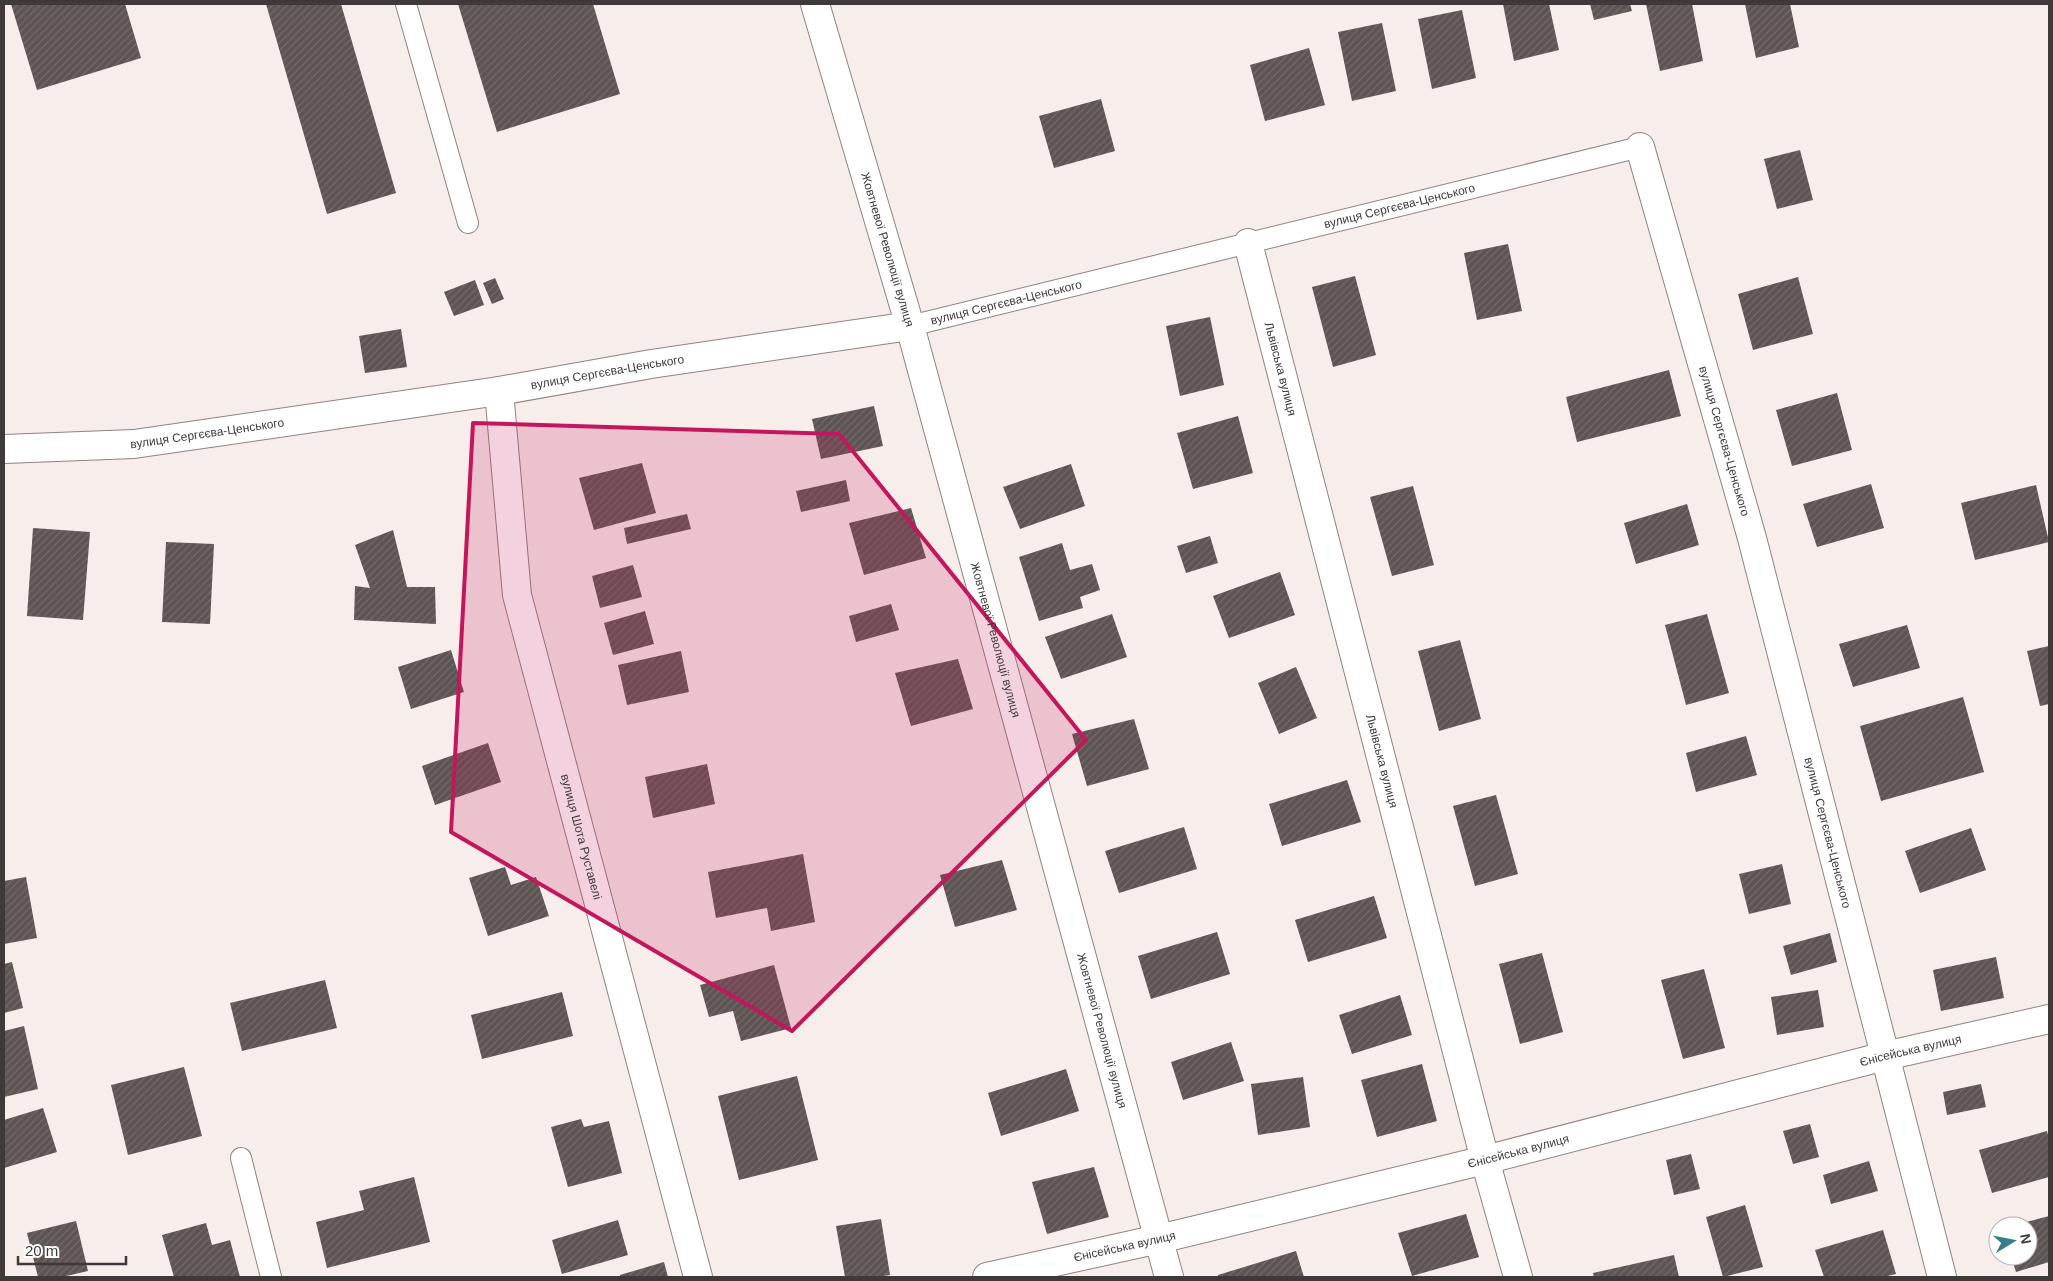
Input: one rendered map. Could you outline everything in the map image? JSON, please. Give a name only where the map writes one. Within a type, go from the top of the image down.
[{"type":"street","name":"Жовтневої Революції вулиця","points":[[814,4],[910,326],[1169,1277]]},
{"type":"street","name":"вулиця Сергєєва-Ценського","points":[[1640,147],[1752,538],[1942,1277]]},
{"type":"street","name":"Львівська вулиця","points":[[1248,243],[1485,1160],[1518,1277]]},
{"type":"street","name":"вулиця Сергєєва-Ценського","points":[[4,449],[134,444],[499,391],[651,364],[910,326]]},
{"type":"street","name":"вулиця Шота Руставелі","points":[[499,391],[517,595],[698,1277]]},
{"type":"street","name":"Єнісейська вулиця","points":[[987,1277],[1159,1239],[1485,1160],[1885,1056],[2049,1019]]},
{"type":"lane","points":[[406,4],[468,223]]},
{"type":"lane","name":"вулиця Сергєєва-Ценського","points":[[910,326],[1640,147]]},
{"type":"lane","points":[[240,1158],[271,1277]]},
{"type":"highlighted area","points":[[473,423],[839,434],[1086,740],[792,1031],[451,832]]},
{"type":"building","points":[[11,4],[125,4],[141,58],[37,90]]},
{"type":"building","points":[[266,4],[341,4],[396,193],[327,214]]},
{"type":"building","points":[[458,4],[593,4],[620,94],[497,132]]},
{"type":"building","points":[[1503,4],[1549,4],[1559,50],[1514,61]]},
{"type":"building","points":[[1590,4],[1630,4],[1632,11],[1594,20]]},
{"type":"building","points":[[1646,4],[1692,4],[1703,61],[1660,71]]},
{"type":"building","points":[[1745,4],[1790,4],[1799,47],[1756,58]]},
{"type":"building","points":[[1462,10],[1476,78],[1432,89],[1418,19]]},
{"type":"building","points":[[1382,23],[1396,91],[1352,101],[1338,32]]},
{"type":"building","points":[[1309,48],[1325,105],[1265,121],[1250,65]]},
{"type":"building","points":[[1101,99],[1115,151],[1054,168],[1039,116]]},
{"type":"building","points":[[1800,150],[1813,200],[1777,209],[1764,159]]},
{"type":"building","points":[[1508,244],[1522,311],[1477,320],[1464,253]]},
{"type":"building","points":[[1355,276],[1376,355],[1333,367],[1312,287]]},
{"type":"building","points":[[1798,277],[1813,334],[1753,350],[1738,294]]},
{"type":"building","points":[[495,278],[504,299],[492,304],[483,283]]},
{"type":"building","points":[[475,280],[484,305],[454,316],[444,292]]},
{"type":"building","points":[[1210,317],[1224,385],[1180,396],[1166,326]]},
{"type":"building","points":[[401,329],[407,367],[365,373],[359,336]]},
{"type":"building","points":[[1669,370],[1681,416],[1577,442],[1566,397]]},
{"type":"building","points":[[1837,393],[1852,450],[1792,466],[1776,410]]},
{"type":"building","points":[[874,406],[883,446],[821,459],[812,419]]},
{"type":"building","points":[[1238,416],[1253,473],[1193,489],[1177,433]]},
{"type":"building","points":[[642,463],[656,513],[594,530],[579,478]]},
{"type":"building","points":[[1071,464],[1085,506],[1020,529],[1003,487]]},
{"type":"building","points":[[846,480],[850,501],[801,512],[796,491]]},
{"type":"building","points":[[1871,484],[1884,528],[1817,547],[1803,504]]},
{"type":"building","points":[[2036,485],[2049,542],[1975,560],[1961,503]]},
{"type":"building","points":[[1413,486],[1434,565],[1392,576],[1370,497]]},
{"type":"building","points":[[1687,504],[1699,545],[1636,564],[1624,523]]},
{"type":"building","points":[[911,508],[926,558],[864,575],[849,523]]},
{"type":"building","points":[[687,514],[691,529],[627,544],[624,528]]},
{"type":"building","points":[[33,528],[90,532],[83,620],[27,616]]},
{"type":"building","points":[[393,530],[407,587],[435,587],[436,624],[354,620],[355,586],[370,588],[355,545]]},
{"type":"building","points":[[1210,536],[1218,563],[1186,573],[1177,546]]},
{"type":"building","points":[[166,542],[214,544],[210,624],[162,622]]},
{"type":"building","points":[[1062,543],[1070,570],[1092,564],[1100,590],[1080,597],[1083,608],[1039,621],[1019,557]]},
{"type":"building","points":[[633,565],[642,597],[600,608],[592,576]]},
{"type":"building","points":[[1280,572],[1295,615],[1229,638],[1213,596]]},
{"type":"building","points":[[891,604],[899,630],[856,642],[849,616]]},
{"type":"building","points":[[645,611],[654,644],[613,655],[604,623]]},
{"type":"building","points":[[1112,614],[1127,657],[1061,679],[1045,637]]},
{"type":"building","points":[[1707,614],[1729,693],[1686,705],[1665,625]]},
{"type":"building","points":[[1907,625],[1920,668],[1853,687],[1839,644]]},
{"type":"building","points":[[1460,640],[1481,719],[1439,731],[1418,651]]},
{"type":"building","points":[[2049,646],[2049,704],[2040,706],[2027,651]]},
{"type":"building","points":[[451,650],[464,692],[411,709],[398,667]]},
{"type":"building","points":[[681,651],[689,692],[627,705],[618,665]]},
{"type":"building","points":[[958,659],[973,709],[911,726],[895,673]]},
{"type":"building","points":[[1296,667],[1317,718],[1279,734],[1258,683]]},
{"type":"building","points":[[1963,697],[1984,772],[1881,801],[1860,726]]},
{"type":"building","points":[[1134,719],[1149,769],[1087,786],[1072,734]]},
{"type":"building","points":[[1746,736],[1757,775],[1696,792],[1686,753]]},
{"type":"building","points":[[488,743],[501,782],[435,805],[422,766]]},
{"type":"building","points":[[707,764],[715,804],[653,818],[645,777]]},
{"type":"building","points":[[1347,780],[1361,822],[1282,846],[1269,804]]},
{"type":"building","points":[[1496,795],[1518,874],[1475,886],[1453,806]]},
{"type":"building","points":[[1184,827],[1197,869],[1119,893],[1105,851]]},
{"type":"building","points":[[1971,828],[1986,870],[1920,893],[1905,851]]},
{"type":"building","points":[[803,854],[815,922],[771,931],[767,908],[716,918],[708,872]]},
{"type":"building","points":[[1002,860],[1017,910],[955,927],[940,875]]},
{"type":"building","points":[[1782,864],[1791,904],[1749,914],[1739,874]]},
{"type":"building","points":[[505,867],[511,885],[536,877],[549,916],[488,936],[469,878]]},
{"type":"building","points":[[26,877],[37,938],[4,944],[4,881]]},
{"type":"building","points":[[1374,896],[1387,938],[1308,962],[1295,920]]},
{"type":"building","points":[[1217,932],[1230,974],[1151,999],[1138,956]]},
{"type":"building","points":[[1830,933],[1837,962],[1791,975],[1783,946]]},
{"type":"building","points":[[1542,953],[1563,1032],[1520,1044],[1499,964]]},
{"type":"building","points":[[1996,957],[2004,998],[1941,1011],[1933,970]]},
{"type":"building","points":[[12,962],[23,1008],[4,1013],[4,964]]},
{"type":"building","points":[[774,965],[791,1028],[741,1041],[733,1011],[709,1017],[700,985]]},
{"type":"building","points":[[1704,969],[1725,1048],[1683,1059],[1661,980]]},
{"type":"building","points":[[325,980],[337,1028],[242,1051],[230,1003]]},
{"type":"building","points":[[1818,990],[1824,1027],[1777,1035],[1771,997]]},
{"type":"building","points":[[562,992],[573,1036],[482,1059],[471,1015]]},
{"type":"building","points":[[1400,995],[1412,1035],[1352,1054],[1339,1015]]},
{"type":"building","points":[[24,1026],[38,1089],[4,1097],[4,1031]]},
{"type":"building","points":[[1231,1042],[1244,1081],[1183,1100],[1171,1062]]},
{"type":"building","points":[[1422,1064],[1437,1121],[1377,1137],[1361,1080]]},
{"type":"building","points":[[184,1067],[202,1136],[128,1155],[111,1085]]},
{"type":"building","points":[[1066,1069],[1079,1111],[1001,1136],[988,1093]]},
{"type":"building","points":[[797,1076],[818,1160],[739,1180],[718,1096]]},
{"type":"building","points":[[1303,1077],[1310,1127],[1258,1135],[1251,1084]]},
{"type":"building","points":[[1981,1084],[1986,1107],[1947,1115],[1943,1092]]},
{"type":"building","points":[[43,1108],[57,1152],[4,1168],[4,1120]]},
{"type":"building","points":[[581,1119],[584,1127],[609,1121],[622,1173],[568,1187],[551,1127]]},
{"type":"building","points":[[1810,1124],[1819,1157],[1793,1164],[1783,1131]]},
{"type":"building","points":[[2047,1131],[2049,1139],[2049,1177],[1992,1193],[1979,1150]]},
{"type":"building","points":[[1691,1154],[1700,1189],[1674,1195],[1666,1160]]},
{"type":"building","points":[[1869,1161],[1878,1191],[1831,1204],[1823,1175]]},
{"type":"building","points":[[1094,1167],[1109,1217],[1047,1234],[1032,1182]]},
{"type":"building","points":[[414,1177],[430,1242],[327,1268],[316,1222],[364,1210],[359,1191]]},
{"type":"building","points":[[1745,1205],[1763,1267],[1723,1277],[1706,1217]]},
{"type":"building","points":[[1466,1214],[1479,1257],[1412,1276],[1398,1233]]},
{"type":"building","points":[[2049,1216],[2049,1262],[2038,1265],[2038,1219]]},
{"type":"building","points":[[881,1219],[890,1275],[845,1277],[836,1226]]},
{"type":"building","points":[[618,1220],[628,1255],[562,1274],[552,1240]]},
{"type":"building","points":[[76,1221],[88,1271],[62,1277],[38,1277],[27,1233]]},
{"type":"building","points":[[206,1223],[212,1245],[230,1240],[240,1277],[174,1277],[162,1235]]},
{"type":"building","points":[[1883,1230],[1896,1274],[1883,1277],[1824,1277],[1815,1250]]},
{"type":"building","points":[[1296,1251],[1304,1277],[1218,1277],[1218,1275]]},
{"type":"building","points":[[1674,1255],[1679,1277],[1594,1277],[1593,1273]]},
{"type":"building","points":[[664,1262],[668,1277],[620,1277],[620,1275]]},
{"type":"building","points":[[2014,1266],[2036,1266],[2016,1272]]}]
